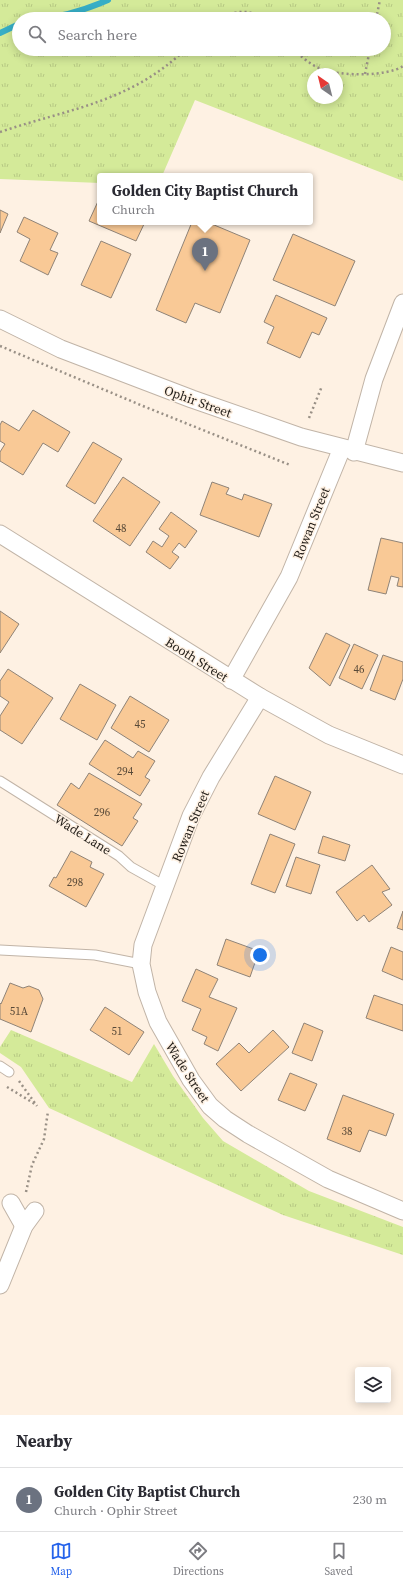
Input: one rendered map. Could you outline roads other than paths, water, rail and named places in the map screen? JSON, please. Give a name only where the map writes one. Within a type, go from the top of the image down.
[{"type":"street","name":"Rowan Street","points":[[231,680],[274,607],[348,450],[403,303]]},
{"type":"street","name":"Ophir Street","points":[[0,319],[61,349],[250,420],[301,437],[403,463]]},
{"type":"street","name":"Booth Street","points":[[0,534],[260,698],[329,735],[403,765]]},
{"type":"street","name":"Rowan Street","points":[[141,964],[143,945],[191,816],[211,777],[260,698]]},
{"type":"street","name":"Wade Street","points":[[141,964],[147,992],[158,1022],[172,1050],[210,1106],[225,1119],[248,1134],[328,1179],[403,1211]]},
{"type":"street","points":[[0,1285],[30,1217],[11,1203]]},
{"type":"lane","name":"Wade Lane","points":[[0,782],[119,856],[132,867],[165,886]]},
{"type":"lane","points":[[0,950],[95,955],[141,964]]},
{"type":"lane","points":[[0,1066],[8,1072]]},
{"type":"waterway","points":[[74,12],[108,0]]},
{"type":"waterway","points":[[0,33],[12,27]]},
{"type":"place","name":"Golden City Baptist Church","points":[[205,271]]}]
